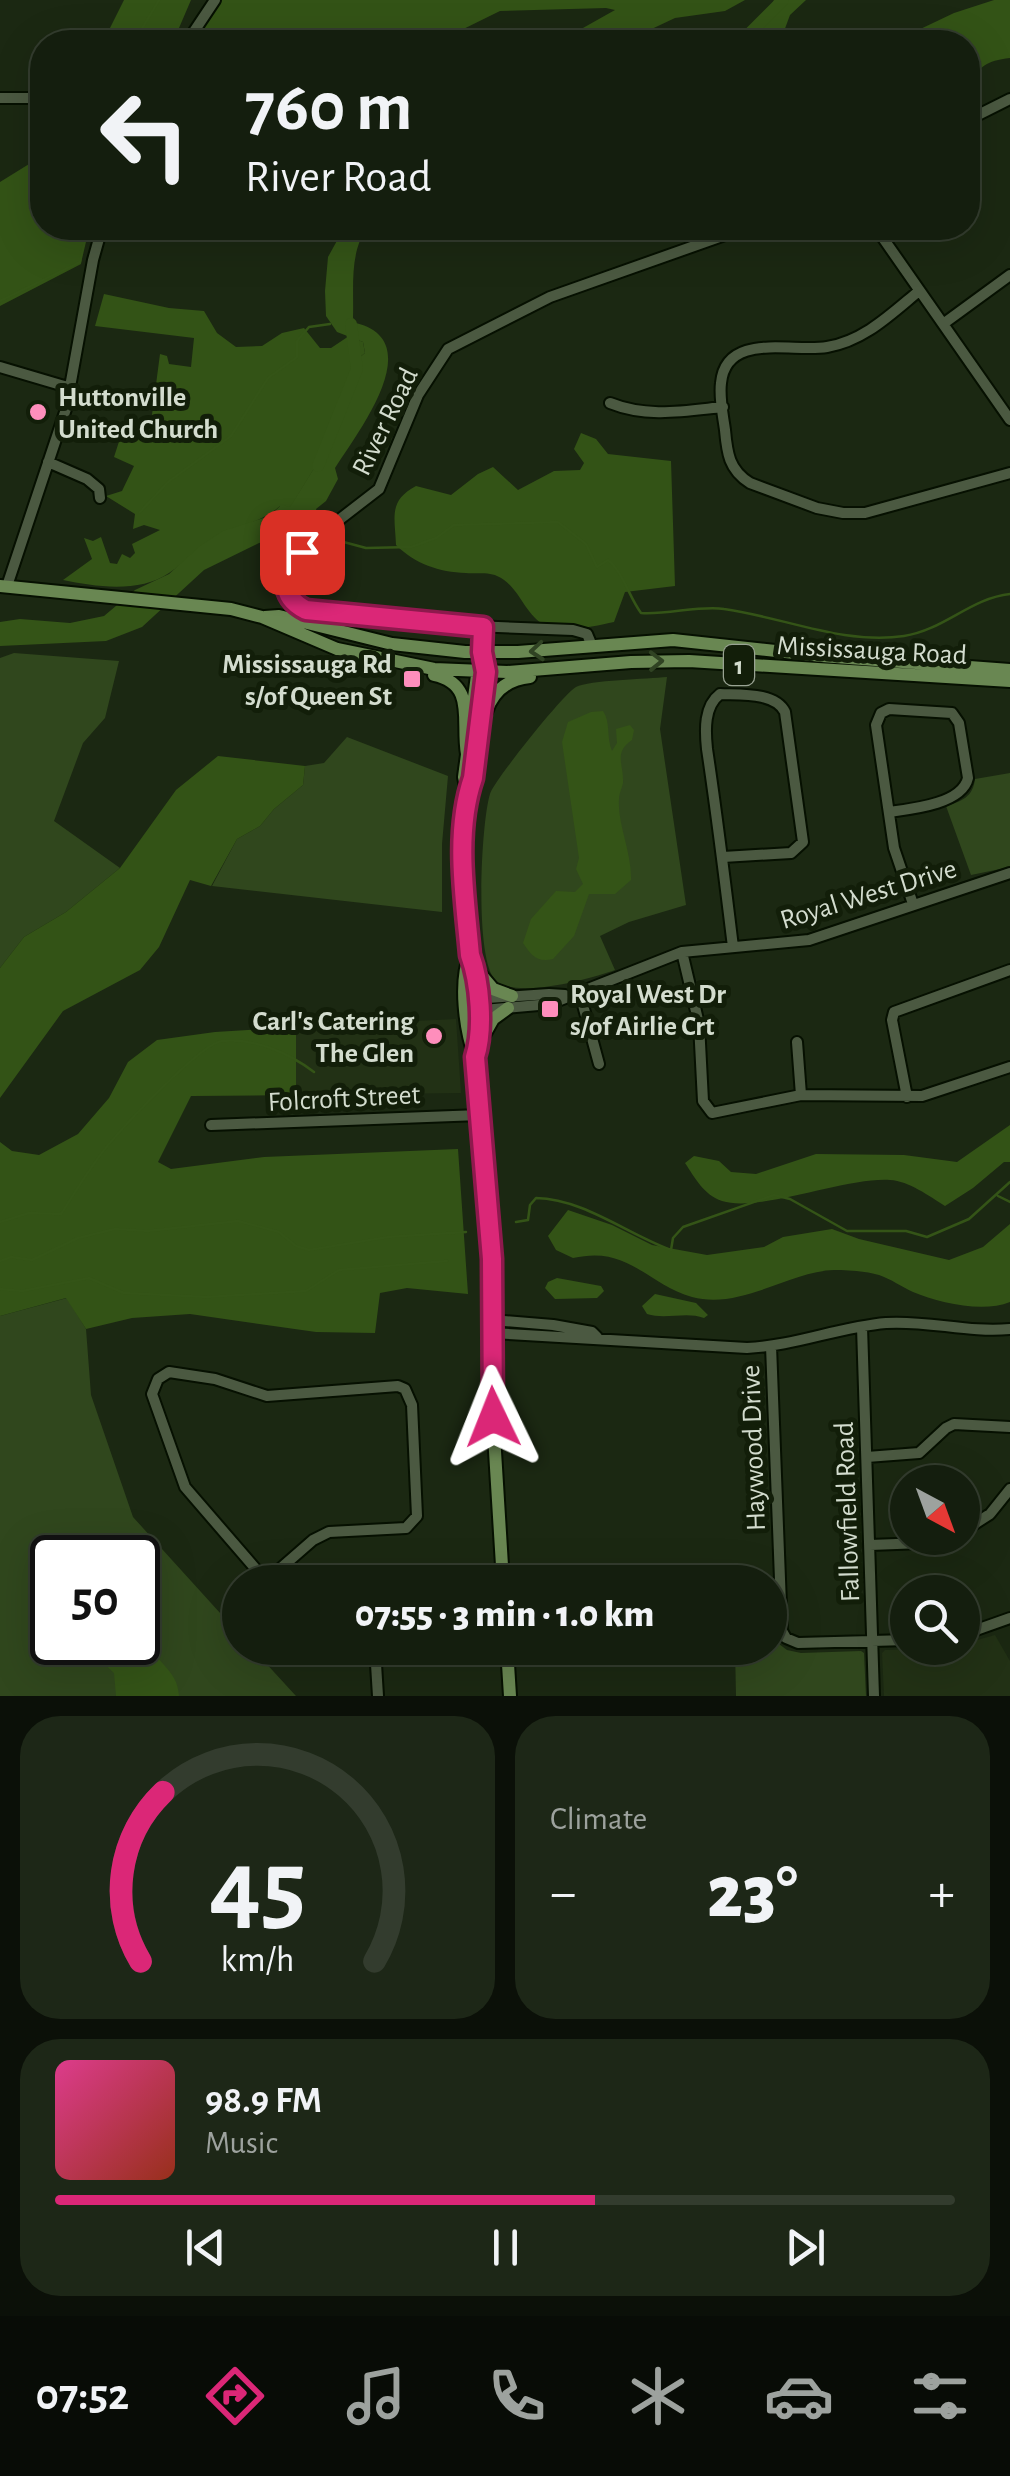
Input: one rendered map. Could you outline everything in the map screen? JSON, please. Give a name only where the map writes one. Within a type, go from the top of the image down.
[{"type":"main road","name":"Mississauga Road","points":[[3,586],[196,604],[262,617],[362,656],[482,672],[690,661],[1010,681]]},
{"type":"main road","name":"Mississauga Road","points":[[262,617],[278,616],[392,644],[482,652],[590,640],[673,640],[1010,670]]},
{"type":"main road","points":[[362,656],[468,664],[482,652]]},
{"type":"main road","points":[[482,652],[478,738],[468,794],[464,886],[472,962],[470,1042],[475,1057],[492,1259],[490,1386],[502,1565]]},
{"type":"main road","points":[[380,660],[390,668],[441,676],[458,688],[467,708],[467,754]]},
{"type":"main road","points":[[478,738],[488,705],[503,686],[519,678],[554,674],[559,668]]},
{"type":"main road","points":[[468,794],[464,777],[482,672]]},
{"type":"main road","points":[[472,962],[493,989],[510,1002],[494,1020],[475,1057]]},
{"type":"main road","points":[[472,1005],[480,1042]]},
{"type":"main road","points":[[508,1665],[510,1696]]},
{"type":"street","points":[[195,30],[214,0]]},
{"type":"street","points":[[0,98],[30,98]]},
{"type":"street","points":[[980,114],[1010,99]]},
{"type":"street","points":[[3,586],[72,388],[99,240]]},
{"type":"street","name":"River Road","points":[[590,640],[573,630],[483,627],[306,610],[290,597],[286,584],[288,568],[322,533],[378,489],[418,395],[448,349],[550,296],[711,240]]},
{"type":"street","points":[[884,240],[1010,420]]},
{"type":"street","points":[[944,324],[1010,275]]},
{"type":"street","points":[[918,291],[860,336],[829,347],[751,349],[736,356],[725,369],[721,384],[728,456],[738,476],[800,502],[843,514],[883,510],[1010,473]]},
{"type":"street","points":[[0,367],[72,388]]},
{"type":"street","points":[[610,402],[630,411],[658,413],[723,407]]},
{"type":"street","points":[[48,462],[87,479],[100,489],[100,498]]},
{"type":"street","points":[[482,652],[483,627]]},
{"type":"street","points":[[723,858],[791,853],[803,842],[785,712],[773,699],[720,694],[710,706],[706,742],[733,947]]},
{"type":"street","points":[[889,812],[937,801],[960,793],[966,786],[959,722],[952,713],[889,709],[878,717],[876,724],[889,812],[897,861],[913,904]]},
{"type":"street","name":"Royal West Drive","points":[[472,1005],[550,1004],[682,952],[809,940],[1009,876]]},
{"type":"street","points":[[682,952],[698,1024],[703,1101],[707,1108],[722,1114],[801,1095],[930,1094],[1010,1067]]},
{"type":"street","points":[[907,1096],[892,1020],[894,1012],[1010,970]]},
{"type":"street","points":[[576,995],[599,1064]]},
{"type":"street","points":[[797,1042],[801,1095]]},
{"type":"street","name":"Folcroft Street","points":[[211,1125],[480,1115]]},
{"type":"street","points":[[492,1326],[590,1340],[597,1336],[734,1347],[771,1346],[862,1326],[904,1322],[986,1331],[1010,1329]]},
{"type":"street","name":"Fallowfield Road","points":[[862,1326],[874,1696]]},
{"type":"street","name":"Haywood Drive","points":[[771,1346],[782,1631],[786,1638],[798,1643],[873,1642]]},
{"type":"street","points":[[168,1372],[216,1379],[267,1396],[398,1386],[405,1389],[412,1405],[414,1522],[398,1528],[329,1532],[313,1540],[266,1582],[185,1487],[152,1394],[158,1379],[168,1372]]},
{"type":"street","points":[[867,1457],[919,1453],[954,1424],[1010,1427]]},
{"type":"street","points":[[980,1520],[1010,1489]]},
{"type":"street","points":[[870,1545],[890,1544]]},
{"type":"street","points":[[980,1629],[1010,1618]]},
{"type":"street","points":[[873,1642],[890,1641]]},
{"type":"street","points":[[376,1665],[378,1696]]},
{"type":"shaded area","points":[[124,0],[191,0],[178,30],[109,30]]},
{"type":"shaded area","points":[[220,0],[745,0],[725,11],[675,18],[650,30],[579,30],[615,10],[606,8],[500,11],[461,30],[202,30]]},
{"type":"shaded area","points":[[774,0],[806,0],[790,15],[784,30],[758,30]]},
{"type":"shaded area","points":[[994,0],[1010,0],[1010,58],[980,70],[980,30],[918,30]]},
{"type":"shaded area","points":[[30,163],[30,240],[84,240],[81,264],[0,306],[0,182]]},
{"type":"shaded area","points":[[337,240],[360,240],[355,260],[353,318],[377,333],[387,348],[388,367],[371,411],[335,468],[338,479],[326,501],[316,509],[318,516],[301,534],[259,543],[204,570],[142,627],[106,641],[0,646],[0,622],[20,619],[70,623],[104,616],[135,590],[169,574],[223,531],[270,516],[281,505],[290,507],[334,436],[336,411],[365,353],[363,342],[337,332],[326,316],[328,257]]},
{"type":"shaded area","points":[[104,294],[204,311],[217,333],[236,347],[262,346],[282,333],[304,328],[320,348],[331,348],[349,336],[363,342],[365,353],[336,411],[334,436],[290,508],[280,506],[227,532],[157,579],[131,586],[63,580],[92,559],[84,538],[93,541],[101,537],[110,563],[117,564],[122,554],[130,558],[135,553],[132,544],[160,530],[144,525],[133,529],[135,514],[106,496],[122,491],[134,466],[114,457],[125,423],[150,430],[160,354],[167,356],[169,364],[191,367],[194,338],[95,326]]},
{"type":"shaded area","points":[[581,433],[596,439],[608,454],[671,461],[675,586],[625,592],[614,622],[552,628],[532,615],[511,586],[497,576],[437,569],[419,562],[396,545],[397,504],[416,486],[451,495],[493,467],[518,490],[554,471],[580,470],[584,463],[574,449]]},
{"type":"shaded area","points":[[14,653],[119,661],[105,718],[83,743],[54,821],[120,868],[66,912],[24,937],[0,968],[0,658]]},
{"type":"shaded area","points":[[667,677],[660,729],[686,905],[629,922],[600,936],[615,970],[536,988],[506,986],[496,981],[485,947],[481,891],[487,810],[494,786],[544,720],[576,687]]},
{"type":"shaded area","points":[[603,711],[612,751],[617,743],[616,729],[630,725],[634,730],[632,740],[621,754],[623,783],[619,799],[631,880],[615,894],[589,894],[574,936],[553,959],[539,959],[523,943],[531,919],[556,891],[575,892],[583,884],[576,869],[579,858],[562,742],[568,722]]},
{"type":"shaded area","points":[[347,737],[448,776],[442,912],[212,886],[237,839],[260,826],[303,785],[305,766],[324,763]]},
{"type":"shaded area","points":[[218,756],[305,766],[303,785],[260,826],[237,839],[211,886],[190,880],[159,947],[140,970],[63,1011],[0,1098],[0,968],[24,937],[66,912],[120,868],[176,790]]},
{"type":"shaded area","points":[[1010,773],[1010,867],[971,875],[946,806],[966,797],[975,779]]},
{"type":"shaded area","points":[[456,1019],[461,1093],[296,1095],[296,1027]]},
{"type":"shaded area","points":[[296,1027],[296,1095],[191,1096],[158,1162],[171,1169],[264,1157],[458,1149],[468,1294],[407,1288],[380,1293],[375,1333],[316,1332],[190,1314],[132,1318],[86,1329],[66,1298],[0,1316],[0,1142],[12,1151],[39,1155],[78,1134],[109,1098],[128,1062],[157,1040]]},
{"type":"shaded area","points":[[1010,1125],[1010,1162],[1004,1162],[945,1206],[912,1186],[890,1180],[758,1202],[722,1201],[705,1190],[685,1163],[694,1156],[719,1161],[731,1172],[756,1174],[816,1154],[904,1155],[957,1162]]},
{"type":"shaded area","points":[[568,1210],[612,1225],[652,1245],[707,1255],[764,1247],[783,1237],[832,1229],[949,1260],[983,1247],[1010,1224],[1010,1302],[987,1307],[948,1303],[879,1275],[839,1270],[800,1276],[729,1298],[692,1297],[623,1261],[592,1255],[573,1258],[556,1250],[548,1236]]},
{"type":"shaded area","points":[[557,1278],[601,1286],[604,1291],[597,1298],[555,1299],[545,1288]]},
{"type":"shaded area","points":[[655,1294],[696,1303],[708,1315],[704,1318],[647,1314],[642,1306]]},
{"type":"shaded area","points":[[67,1298],[86,1329],[91,1395],[133,1517],[149,1535],[30,1535],[30,1665],[160,1665],[160,1547],[222,1615],[222,1665],[268,1665],[296,1696],[0,1696],[0,1316]]},
{"type":"shaded area","points":[[995,1635],[1010,1661],[1010,1696],[884,1696],[885,1650],[890,1650],[890,1665],[980,1665],[980,1639]]},
{"type":"shaded area","points":[[787,1650],[864,1653],[866,1696],[736,1696],[735,1665],[787,1665]]},
{"type":"shaded area","points":[[160,1660],[174,1679],[179,1696],[116,1696],[114,1673],[105,1665],[160,1665]]},
{"type":"waterway","points":[[141,30],[159,0]]},
{"type":"waterway","points":[[753,30],[783,0]]},
{"type":"waterway","points":[[0,301],[80,262],[85,240]]},
{"type":"waterway","points":[[140,512],[168,482],[231,436],[268,378],[297,357],[297,341],[309,327],[330,324]]},
{"type":"waterway","points":[[318,466],[357,369],[351,324]]},
{"type":"waterway","points":[[325,537],[366,548],[411,547],[436,538],[454,525],[558,522],[586,544],[597,567],[608,560],[613,565],[641,613],[724,609],[858,637],[918,633],[983,601],[1010,594]]},
{"type":"waterway","points":[[305,529],[311,533]]},
{"type":"waterway","points":[[0,1222],[29,1213],[61,1214],[118,1134],[146,1103],[212,1045],[222,1041],[259,1044],[314,1072]]},
{"type":"waterway","points":[[516,1222],[528,1220],[530,1205],[536,1198],[554,1200],[588,1211],[671,1250],[673,1238],[683,1227],[774,1195],[790,1199],[847,1231],[906,1231],[927,1237],[969,1219],[1010,1182]]},
{"type":"waterway","points":[[998,1196],[1010,1202]]},
{"type":"waterway","points":[[0,1261],[11,1257],[32,1260],[78,1238],[115,1229],[148,1231],[238,1221],[279,1232],[296,1246],[309,1250],[388,1237],[466,1232]]},
{"type":"waterway","points":[[0,1289],[22,1291],[89,1278],[124,1293],[207,1297],[306,1291],[339,1270],[447,1261]]},
{"type":"place","name":"Huttonville United Church","points":[[38,412]]},
{"type":"place","name":"Mississauga Rd s/of Queen St","points":[[412,679]]},
{"type":"place","name":"Royal West Dr s/of Airlie Crt","points":[[550,1009]]},
{"type":"place","name":"Carl's Catering The Glen","points":[[434,1036]]},
{"type":"route","points":[[302,552],[288,568],[286,584],[290,597],[306,610],[483,627],[486,672],[468,794],[464,886],[470,955],[475,968],[480,1042],[475,1057],[493,1275],[493,1417]]}]
